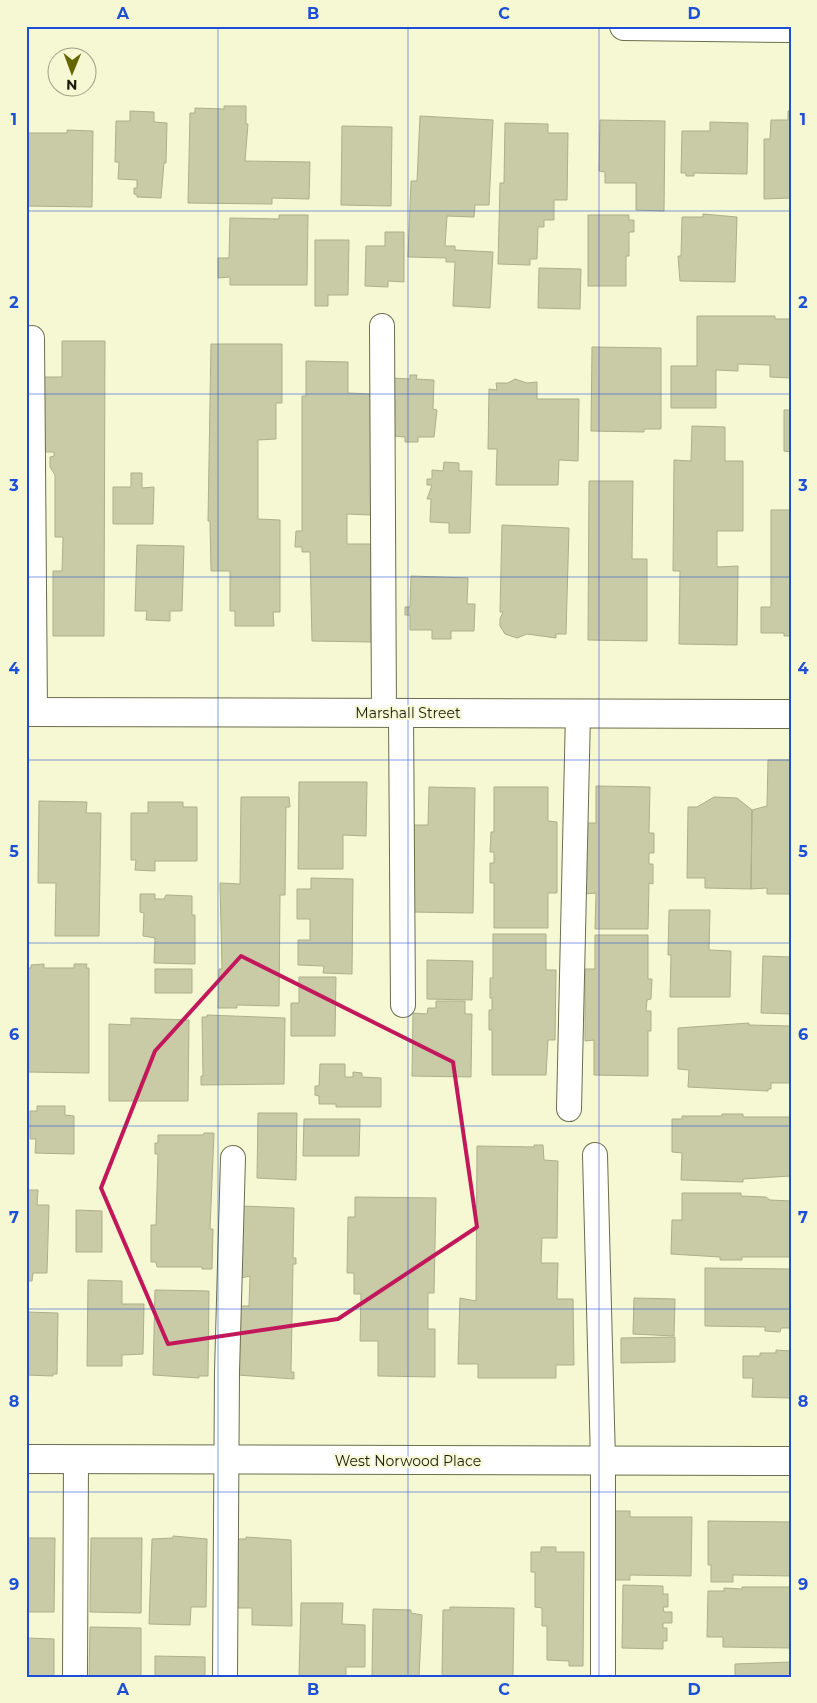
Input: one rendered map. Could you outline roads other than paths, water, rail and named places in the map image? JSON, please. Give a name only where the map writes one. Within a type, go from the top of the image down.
[{"type":"street","points":[[624,26],[791,28]]},
{"type":"street","name":"Marshall Street","points":[[31,712],[791,714]]},
{"type":"street","name":"West Norwood Place","points":[[26,1459],[791,1461]]},
{"type":"lane","points":[[382,326],[392,713],[403,1005]]},
{"type":"lane","points":[[31,712],[32,338]]},
{"type":"lane","points":[[569,1109],[578,713]]},
{"type":"lane","points":[[595,1155],[603,1461],[603,1677]]},
{"type":"lane","points":[[224,1677],[227,1372],[233,1158]]},
{"type":"lane","points":[[75,1677],[76,1460]]}]
